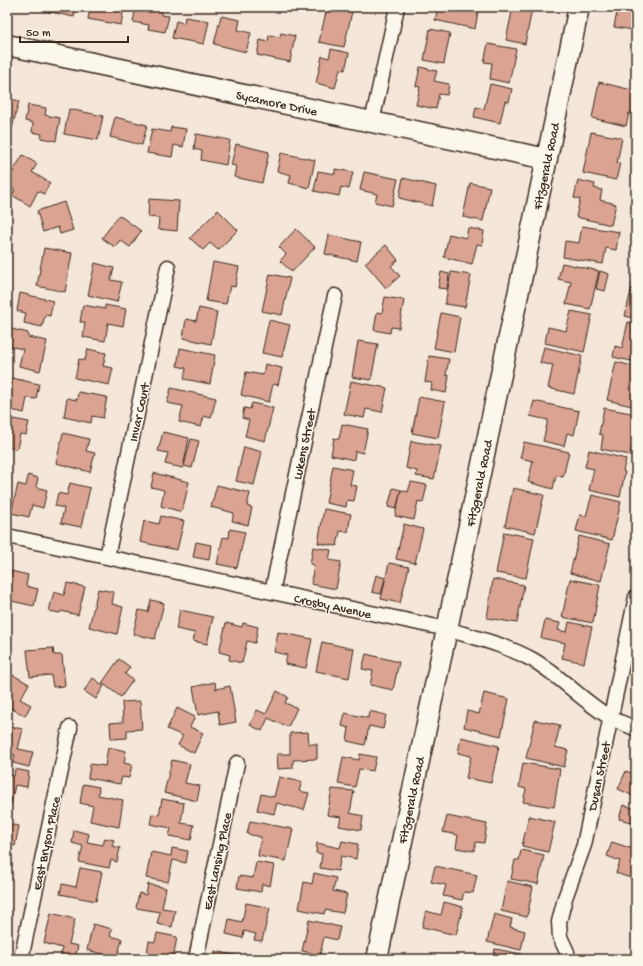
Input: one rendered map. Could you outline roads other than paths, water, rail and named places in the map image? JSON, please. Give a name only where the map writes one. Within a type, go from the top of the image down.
[{"type":"main road","name":"Fitzgerald Road","points":[[377,959],[579,7]]},
{"type":"main road","name":"Sycamore Drive","points":[[7,45],[546,159]]},
{"type":"street","points":[[372,122],[396,7]]},
{"type":"street","name":"Invar Court","points":[[107,557],[168,267]]},
{"type":"street","name":"Lukens Street","points":[[272,592],[335,296]]},
{"type":"street","name":"Crosby Avenue","points":[[7,536],[447,629],[507,648],[532,660],[555,674],[586,700],[611,717],[636,729]]},
{"type":"street","name":"Dusan Street","points":[[567,952],[560,937],[559,922],[565,898],[584,845],[636,597]]},
{"type":"street","name":"East Bryson Place","points":[[21,959],[70,728]]},
{"type":"street","name":"East Lansing Place","points":[[196,959],[237,763]]}]
